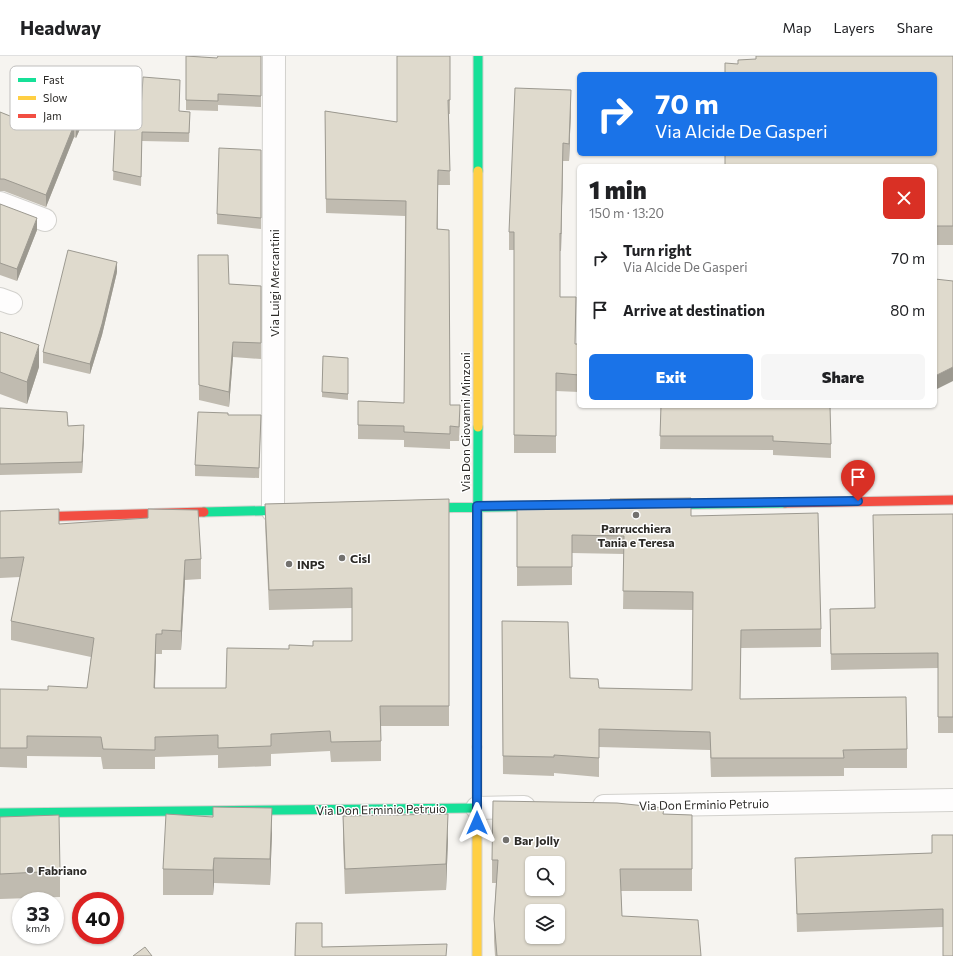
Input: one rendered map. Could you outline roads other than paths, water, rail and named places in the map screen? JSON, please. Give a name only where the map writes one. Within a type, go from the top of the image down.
[{"type":"street","name":"Via Luigi Mercantini","points":[[273,511],[274,56]]},
{"type":"street","name":"Via Don Giovanni Minzoni","points":[[477,956],[478,56]]},
{"type":"street","points":[[0,203],[45,220]]},
{"type":"street","points":[[411,508],[953,500]]},
{"type":"street","points":[[0,518],[304,510]]},
{"type":"street","name":"Via Don Erminio Petruio","points":[[583,806],[953,800]]},
{"type":"street","name":"Via Don Erminio Petruio","points":[[0,813],[544,806]]},
{"type":"place","name":"Parrucchiera Tania e Teresa","points":[[636,515]]},
{"type":"place","name":"Cisl","points":[[342,558]]},
{"type":"place","name":"INPS","points":[[289,564]]},
{"type":"place","name":"Bar Jolly","points":[[506,840]]},
{"type":"place","name":"Fabriano","points":[[30,870]]}]
